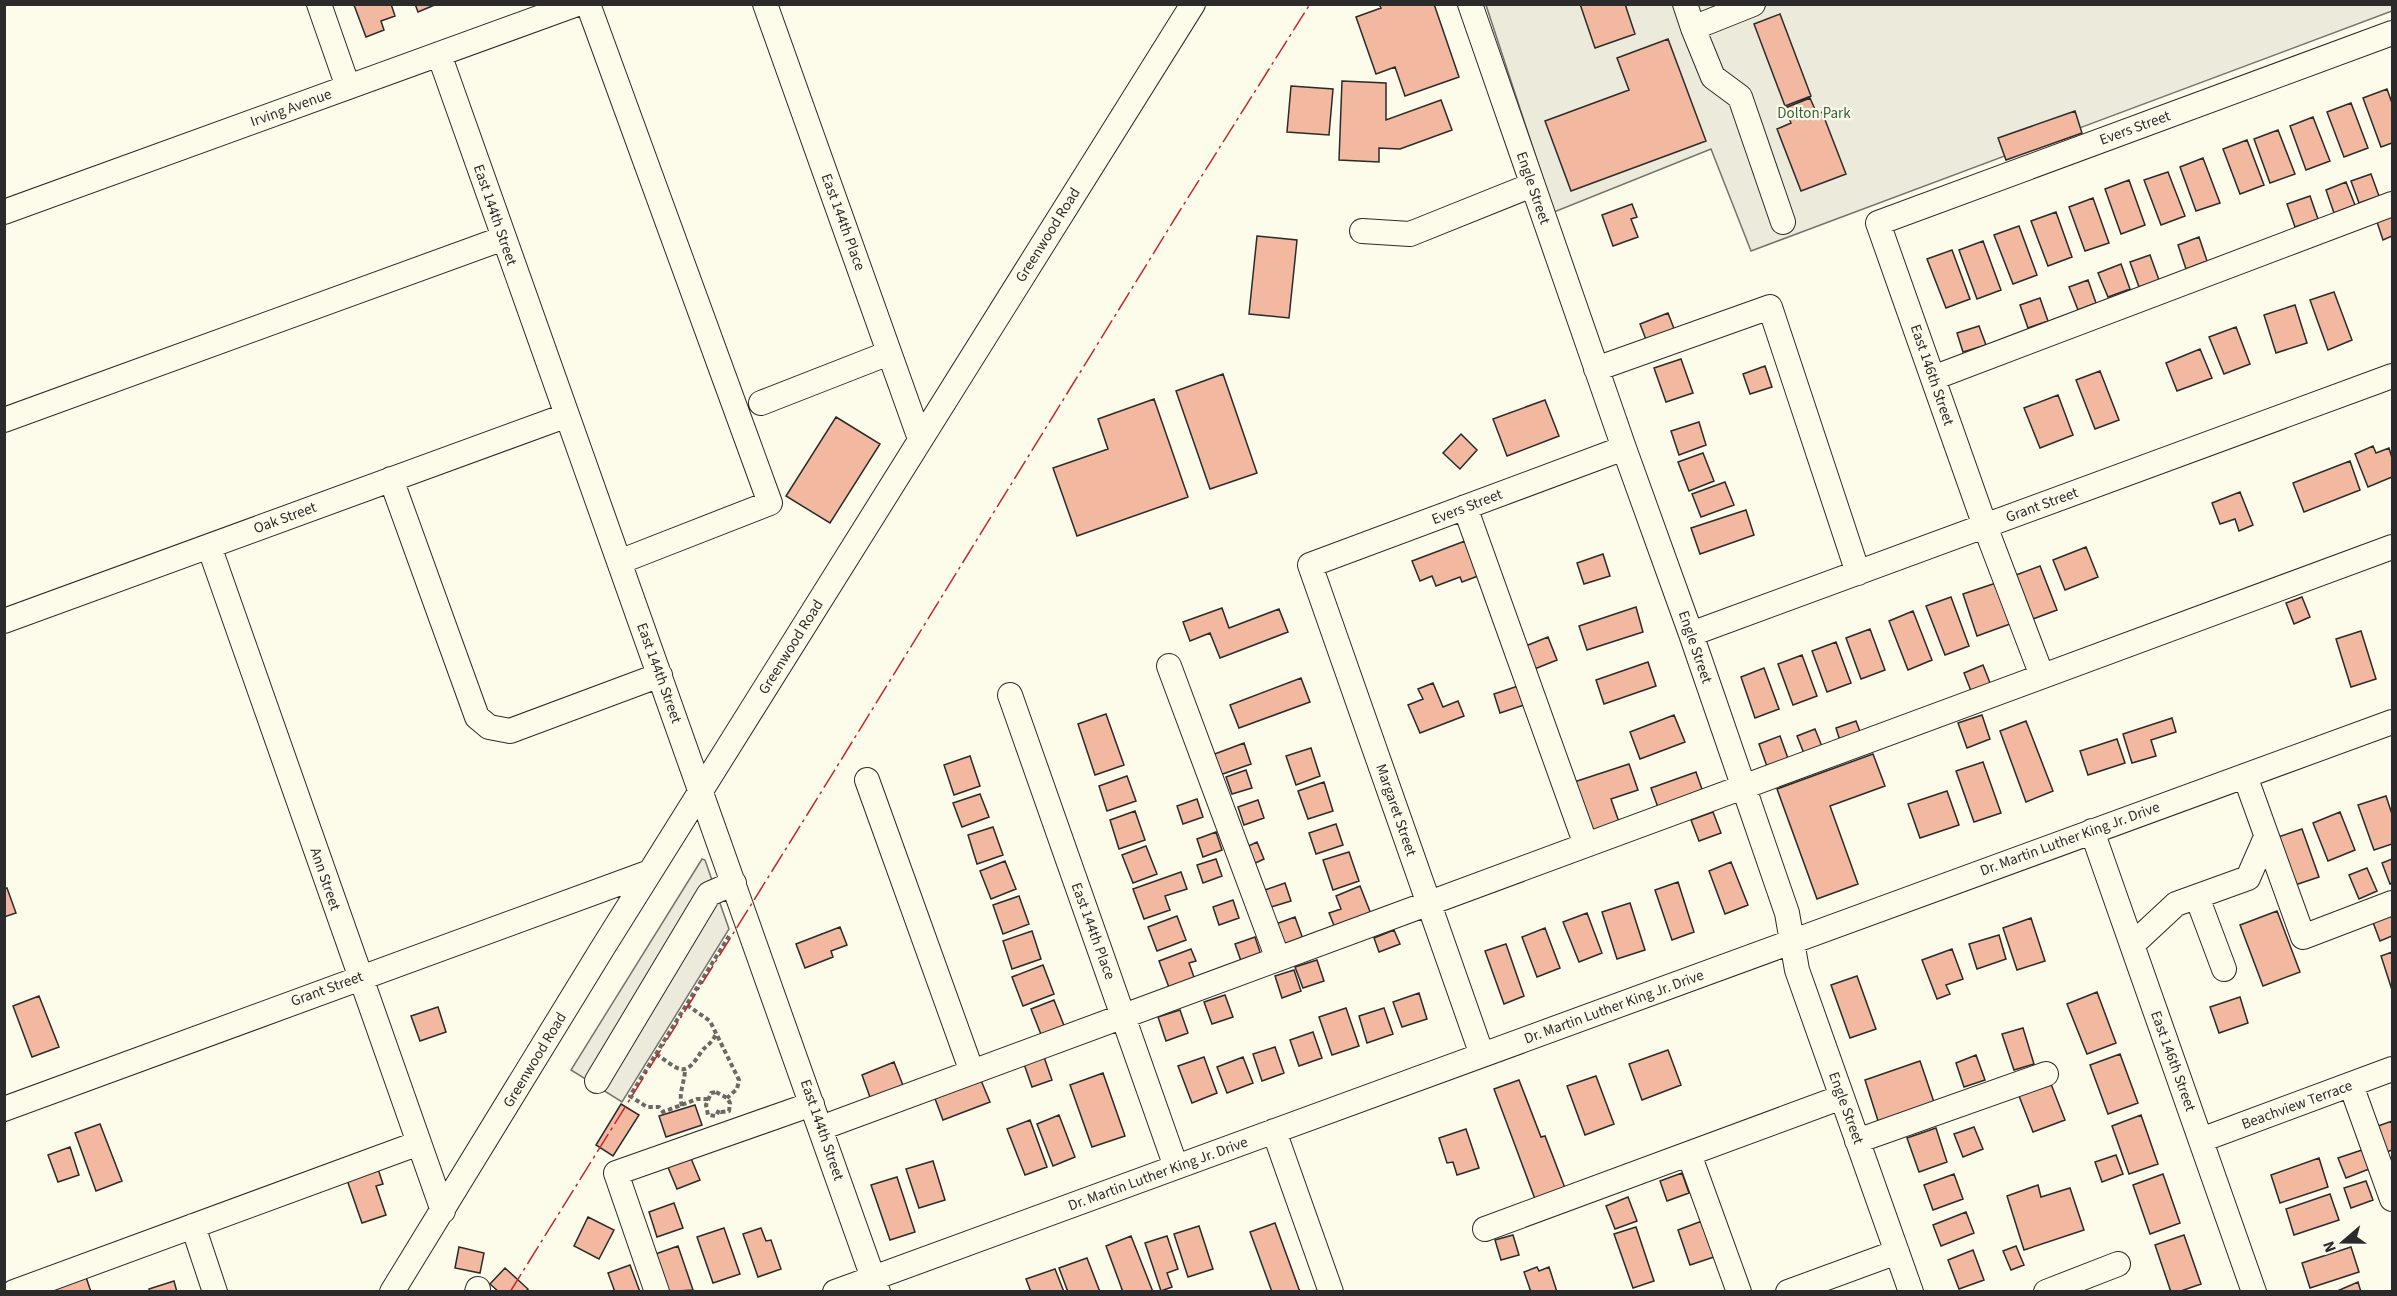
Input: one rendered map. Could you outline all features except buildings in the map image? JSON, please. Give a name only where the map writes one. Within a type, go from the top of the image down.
[{"type":"street","points":[[319,4],[348,87]]},
{"type":"street","name":"Irving Avenue","points":[[4,212],[577,4]]},
{"type":"street","points":[[588,4],[771,503],[619,562]]},
{"type":"street","name":"East 144th Place","points":[[765,4],[920,439]]},
{"type":"street","name":"Greenwood Road","points":[[392,1292],[650,872],[1193,4]]},
{"type":"street","name":"Engle Street","points":[[1470,4],[1596,369],[1692,634],[1787,913],[1797,970],[1911,1292]]},
{"type":"street","points":[[1685,4],[1713,77],[1740,97],[1783,222]]},
{"type":"street","points":[[1693,28],[1754,4]]},
{"type":"street","name":"Evers Street","points":[[1878,224],[2392,33]]},
{"type":"street","name":"East 144th Street","points":[[439,54],[565,416],[702,790],[876,1285]]},
{"type":"street","points":[[1362,231],[1410,234],[1532,185]]},
{"type":"street","points":[[1933,378],[2392,204]]},
{"type":"street","name":"East 146th Street","points":[[1878,224],[1985,526],[2042,676]]},
{"type":"street","points":[[4,420],[504,238]]},
{"type":"street","points":[[1596,369],[1770,307],[1858,573]]},
{"type":"street","points":[[761,403],[889,353]]},
{"type":"street","name":"Grant Street","points":[[1692,634],[2392,376]]},
{"type":"street","name":"Oak Street","points":[[4,621],[565,416]]},
{"type":"street","name":"Evers Street","points":[[1310,565],[1624,448]]},
{"type":"street","points":[[392,479],[477,717],[489,727],[510,731],[660,675]]},
{"type":"street","points":[[1465,507],[1586,845]]},
{"type":"street","name":"Ann Street","points":[[209,546],[443,1211]]},
{"type":"street","points":[[821,1128],[2392,547]]},
{"type":"street","name":"Margaret Street","points":[[1310,565],[1482,1055]]},
{"type":"street","points":[[1169,666],[1278,959]]},
{"type":"street","name":"East 144th Place","points":[[1010,694],[1176,1167]]},
{"type":"street","name":"Dr. Martin Luther King Jr. Drive","points":[[835,1292],[876,1285],[1176,1167],[2392,722]]},
{"type":"street","points":[[2245,776],[2303,937],[2392,903]]},
{"type":"street","points":[[867,780],[972,1072]]},
{"type":"street","name":"East 146th Street","points":[[2092,831],[2254,1292]]},
{"type":"street","points":[[2132,945],[2176,904],[2248,878],[2266,837]]},
{"type":"street","name":"Grant Street","points":[[4,1109],[650,872]]},
{"type":"street","points":[[597,1081],[709,894],[734,883]]},
{"type":"street","points":[[2197,897],[2224,969]]},
{"type":"street","name":"Beachview Terrace","points":[[2201,1140],[2392,1070]]},
{"type":"street","points":[[1857,1141],[2046,1074]]},
{"type":"street","points":[[2351,1085],[2392,1199]]},
{"type":"street","points":[[1485,1229],[1842,1097]]},
{"type":"street","points":[[657,1292],[616,1173],[812,1104]]},
{"type":"street","points":[[1274,1131],[1331,1292]]},
{"type":"street","points":[[14,1292],[419,1143]]},
{"type":"street","points":[[1689,1154],[1738,1292]]},
{"type":"street","points":[[193,1226],[215,1292]]},
{"type":"street","points":[[1788,1292],[1897,1252]]},
{"type":"street","points":[[2046,1292],[2118,1264]]},
{"type":"path","points":[[708,1099],[697,1099],[663,1112],[659,1107],[647,1107],[630,1096],[733,931]]},
{"type":"path","points":[[687,1005],[710,1021],[739,1080],[737,1089],[727,1098]]},
{"type":"path","points":[[656,1054],[680,1069],[684,1069],[695,1064],[703,1050],[712,1044],[716,1034]]},
{"type":"path","points":[[682,1106],[680,1093],[685,1081],[684,1069]]},
{"type":"path","points":[[711,1093],[727,1098],[730,1102],[729,1111],[719,1110],[716,1116],[708,1115],[706,1110],[711,1093]]},
{"type":"green space","name":"Dolton Park","points":[[2392,4],[2392,11],[1751,251],[1711,149],[1554,212],[1486,5]]},
{"type":"shaded area","points":[[702,859],[705,860],[729,929],[622,1102],[571,1070]]},
{"type":"power","points":[[510,1292],[1310,4]]}]
